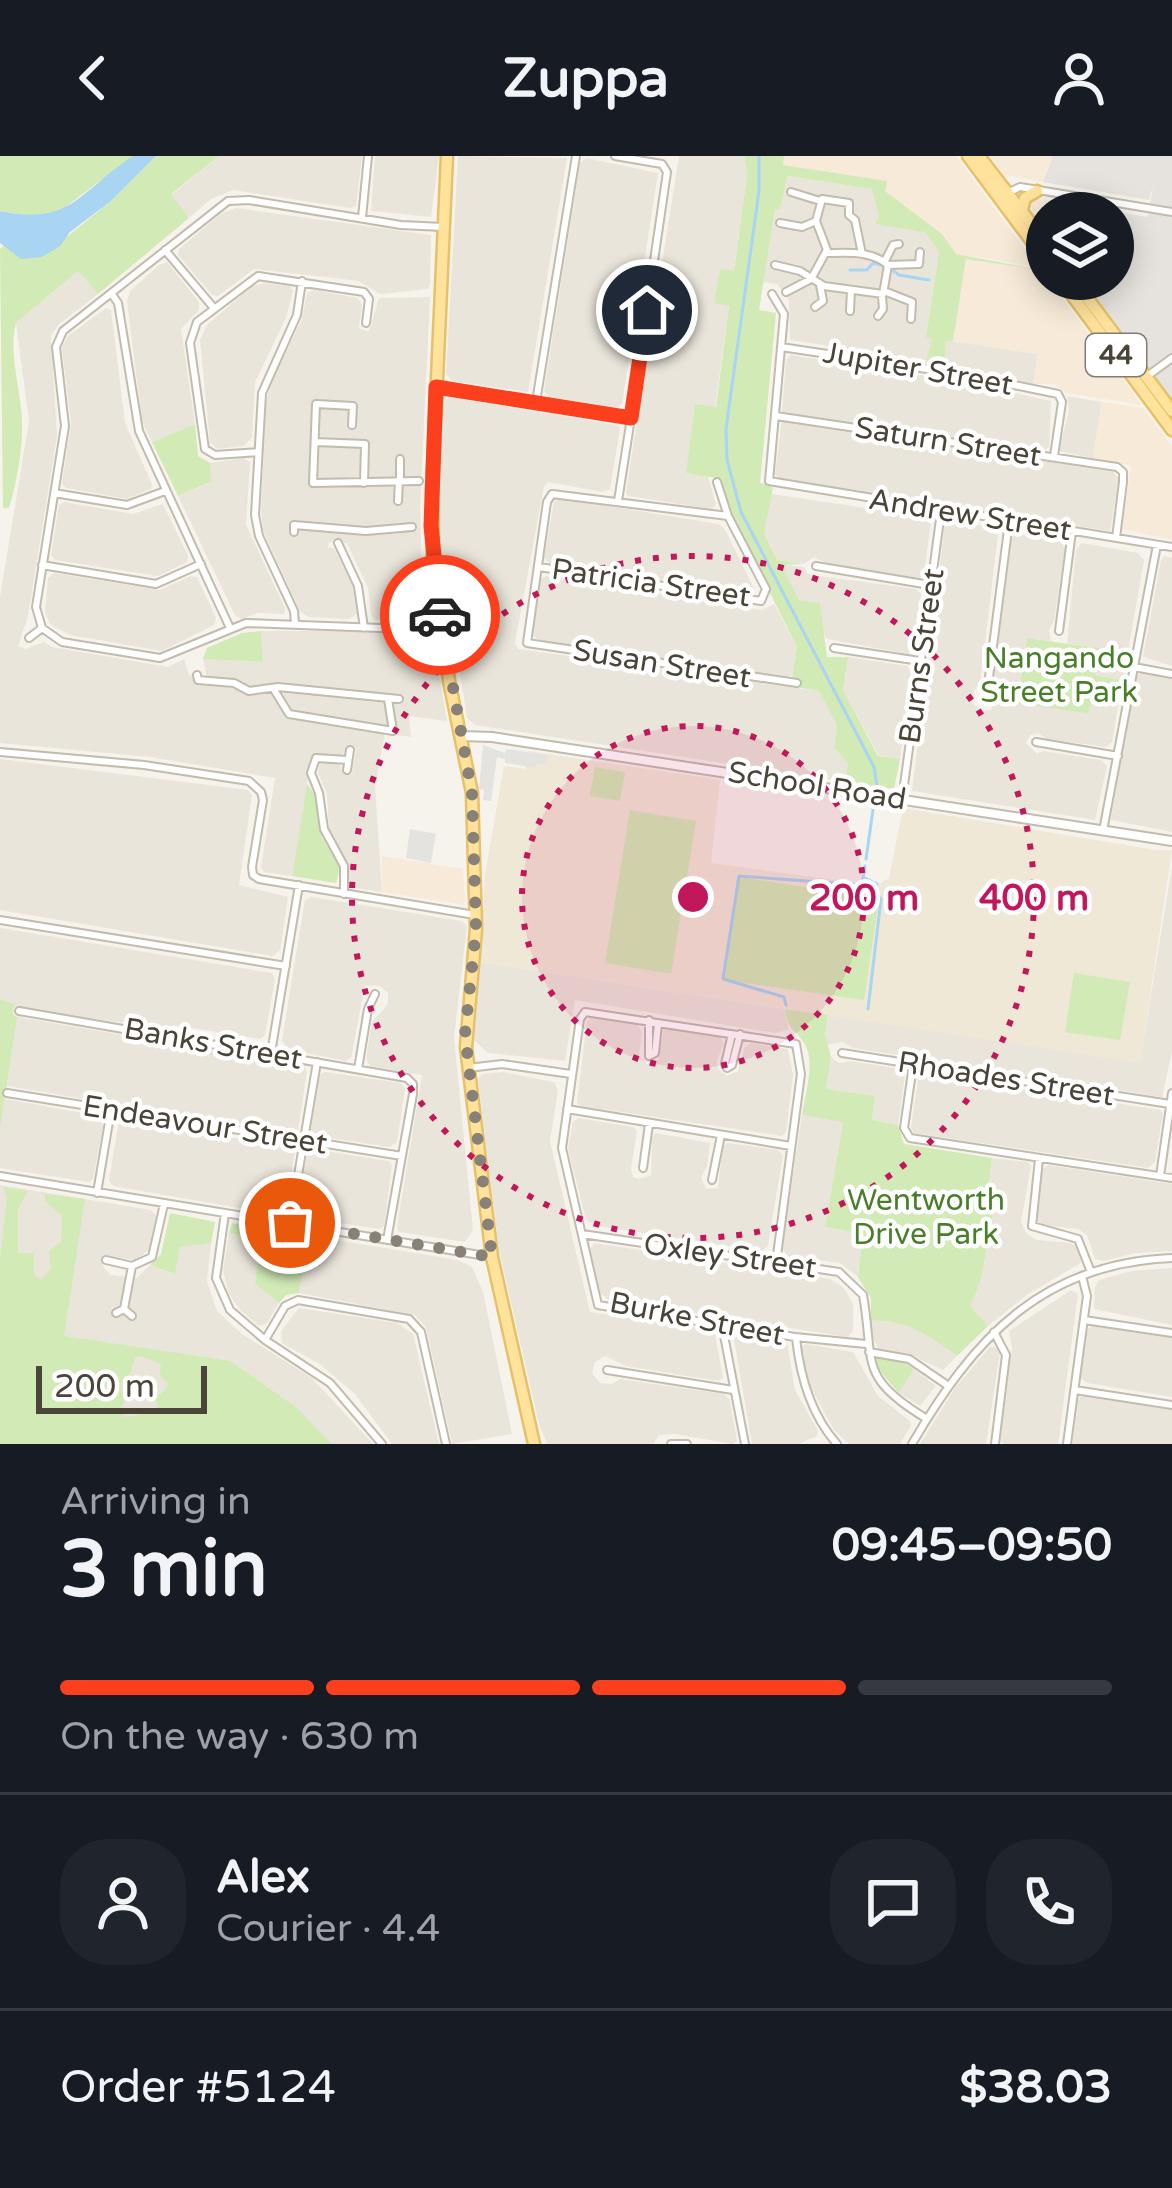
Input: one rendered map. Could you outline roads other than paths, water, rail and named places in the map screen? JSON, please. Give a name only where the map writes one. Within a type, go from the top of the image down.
[{"type":"main road","points":[[447,156],[431,526],[440,620],[472,793],[476,915],[465,1034],[492,1257],[534,1444]]},
{"type":"main road","points":[[968,156],[1026,216]]},
{"type":"main road","points":[[979,156],[1026,229]]},
{"type":"main road","points":[[1022,211],[1024,198],[1037,190]]},
{"type":"main road","name":"44","points":[[1076,300],[1172,430]]},
{"type":"main road","name":"44","points":[[1089,300],[1172,411]]},
{"type":"street","points":[[362,219],[368,156]]},
{"type":"street","points":[[536,402],[576,156]]},
{"type":"street","points":[[615,156],[668,163],[618,501]]},
{"type":"street","points":[[1004,195],[1020,188],[1172,212]]},
{"type":"street","points":[[791,192],[820,201],[847,201],[848,215],[865,220]]},
{"type":"street","points":[[440,620],[364,628],[246,623],[160,658],[62,642],[43,628],[36,607],[65,426],[57,342],[63,331],[219,205],[237,199],[443,227]]},
{"type":"street","points":[[786,292],[811,279],[826,253],[816,221],[820,201]]},
{"type":"street","points":[[855,220],[862,254]]},
{"type":"street","points":[[780,223],[802,227],[816,221]]},
{"type":"street","points":[[878,316],[883,309],[886,263],[892,244],[899,244]]},
{"type":"street","points":[[165,250],[214,308]]},
{"type":"street","points":[[826,253],[919,264],[920,252]]},
{"type":"street","points":[[776,266],[800,271],[825,289],[850,287],[911,302],[911,320]]},
{"type":"street","points":[[258,452],[215,455],[205,448],[190,335],[197,322],[257,276],[357,290],[369,298],[366,323]]},
{"type":"street","points":[[295,624],[294,611],[256,528],[262,393],[297,315],[302,281]]},
{"type":"street","points":[[850,287],[850,310]]},
{"type":"street","points":[[815,307],[822,305],[825,289]]},
{"type":"street","points":[[111,293],[118,303],[135,419],[230,628]]},
{"type":"street","points":[[853,300],[861,293]]},
{"type":"street","points":[[772,294],[781,302],[784,314],[776,416]]},
{"type":"street","name":"Jupiter Street","points":[[782,346],[1054,393],[1062,402],[1054,458]]},
{"type":"street","points":[[1146,377],[1172,358]]},
{"type":"street","points":[[436,387],[631,418]]},
{"type":"street","points":[[352,425],[352,406],[316,404],[313,483],[419,481]]},
{"type":"street","name":"Saturn Street","points":[[776,416],[1120,470],[1123,482],[1116,538]]},
{"type":"street","name":"Andrew Street","points":[[776,416],[769,481],[1172,547]]},
{"type":"street","points":[[315,442],[365,444],[364,483]]},
{"type":"street","points":[[398,501],[400,459]]},
{"type":"street","points":[[538,567],[553,494],[728,516],[717,482]]},
{"type":"street","points":[[55,493],[127,506],[165,491]]},
{"type":"street","name":"Burns Street","points":[[902,800],[941,512]]},
{"type":"street","name":"Patricia Street","points":[[538,567],[756,602],[764,598],[766,589],[728,516]]},
{"type":"street","points":[[986,700],[1009,522]]},
{"type":"street","points":[[294,532],[295,525],[366,531],[412,527]]},
{"type":"street","points":[[1059,631],[1072,531]]},
{"type":"street","points":[[338,543],[358,586],[364,628]]},
{"type":"street","points":[[1103,831],[1157,544]]},
{"type":"street","points":[[43,565],[155,584],[201,564]]},
{"type":"street","points":[[816,566],[931,585]]},
{"type":"street","name":"Susan Street","points":[[538,567],[527,644],[797,682]]},
{"type":"street","points":[[29,638],[43,628]]},
{"type":"street","points":[[835,648],[921,662]]},
{"type":"street","points":[[1134,667],[1172,674]]},
{"type":"street","points":[[197,675],[198,680],[234,683],[249,691],[273,688],[399,699]]},
{"type":"street","points":[[273,688],[289,714],[394,731],[388,698]]},
{"type":"street","name":"School Road","points":[[461,736],[1172,841]]},
{"type":"street","points":[[1036,742],[1118,756]]},
{"type":"street","points":[[346,770],[350,750]]},
{"type":"street","points":[[0,752],[143,765],[249,781],[263,800],[253,875],[476,915]]},
{"type":"street","points":[[344,894],[344,866],[324,829],[320,793],[311,772],[316,758],[348,760]]},
{"type":"street","points":[[271,1053],[299,886]]},
{"type":"street","points":[[0,920],[286,965]]},
{"type":"street","points":[[358,1070],[375,994]]},
{"type":"street","name":"Burke Street","points":[[649,1020],[589,1011],[580,1019],[562,1148],[598,1305],[867,1348],[909,1359],[947,1385]]},
{"type":"street","name":"Banks Street","points":[[19,1012],[407,1078],[413,1094],[402,1156]]},
{"type":"street","points":[[659,1022],[655,1053],[649,1056],[649,1020],[798,1046],[801,1074],[776,1263]]},
{"type":"street","name":"Rhoades Street","points":[[842,1054],[1170,1104]]},
{"type":"street","points":[[290,1223],[317,1062]]},
{"type":"street","points":[[468,1068],[502,1064],[571,1073]]},
{"type":"street","points":[[913,1065],[904,1128],[910,1138],[1172,1178]]},
{"type":"street","name":"Endeavour Street","points":[[7,1093],[402,1156]]},
{"type":"street","points":[[1160,1177],[1172,1093]]},
{"type":"street","points":[[567,1109],[791,1146]]},
{"type":"street","points":[[98,1193],[111,1110]]},
{"type":"street","points":[[643,1168],[650,1123]]},
{"type":"street","points":[[712,1180],[721,1135]]},
{"type":"street","points":[[387,1240],[402,1156]]},
{"type":"street","points":[[1039,1159],[1032,1226],[1078,1239],[1091,1272]]},
{"type":"street","points":[[0,1176],[492,1257]]},
{"type":"street","points":[[111,1265],[143,1263],[157,1248],[164,1204]]},
{"type":"street","points":[[225,1213],[215,1270],[221,1296],[242,1322],[330,1383],[382,1444]]},
{"type":"street","name":"Oxley Street","points":[[582,1234],[839,1271],[863,1294],[867,1348],[875,1374],[889,1393],[927,1419]]},
{"type":"street","points":[[912,1444],[947,1385],[994,1332],[1037,1298],[1091,1272],[1172,1258]]},
{"type":"street","points":[[132,1266],[120,1311],[132,1316]]},
{"type":"street","points":[[1067,1444],[1087,1290],[1082,1276]]},
{"type":"street","points":[[265,1340],[285,1306],[298,1300],[409,1319],[421,1332],[446,1444]]},
{"type":"street","points":[[1084,1320],[1172,1333]]},
{"type":"street","points":[[722,1325],[745,1444]]},
{"type":"street","points":[[994,1332],[1006,1351],[995,1444]]},
{"type":"street","points":[[795,1337],[799,1372],[832,1443]]},
{"type":"street","points":[[607,1370],[733,1390]]},
{"type":"street","points":[[1075,1390],[1172,1405]]},
{"type":"street","points":[[671,1444],[687,1444]]},
{"type":"water","points":[[133,156],[156,156],[60,246],[42,257],[21,259],[0,243],[0,211],[43,214],[59,210]]},
{"type":"waterway","points":[[759,156],[759,191],[726,429],[727,460],[741,512],[874,767],[877,786]]},
{"type":"waterway","points":[[850,270],[867,270],[873,263],[885,266]]},
{"type":"waterway","points":[[892,270],[929,280]]},
{"type":"waterway","points":[[866,859],[874,803]]},
{"type":"waterway","points":[[861,893],[865,866]]},
{"type":"waterway","points":[[786,1005],[784,997],[723,979],[739,876],[862,885]]},
{"type":"waterway","points":[[863,877],[881,899],[868,1009]]},
{"type":"waterway","points":[[865,878],[877,884]]},
{"type":"park label","name":"Nangando Street Park","points":[[1059,675]]},
{"type":"park label","name":"Wentworth Drive Park","points":[[926,1217]]}]
